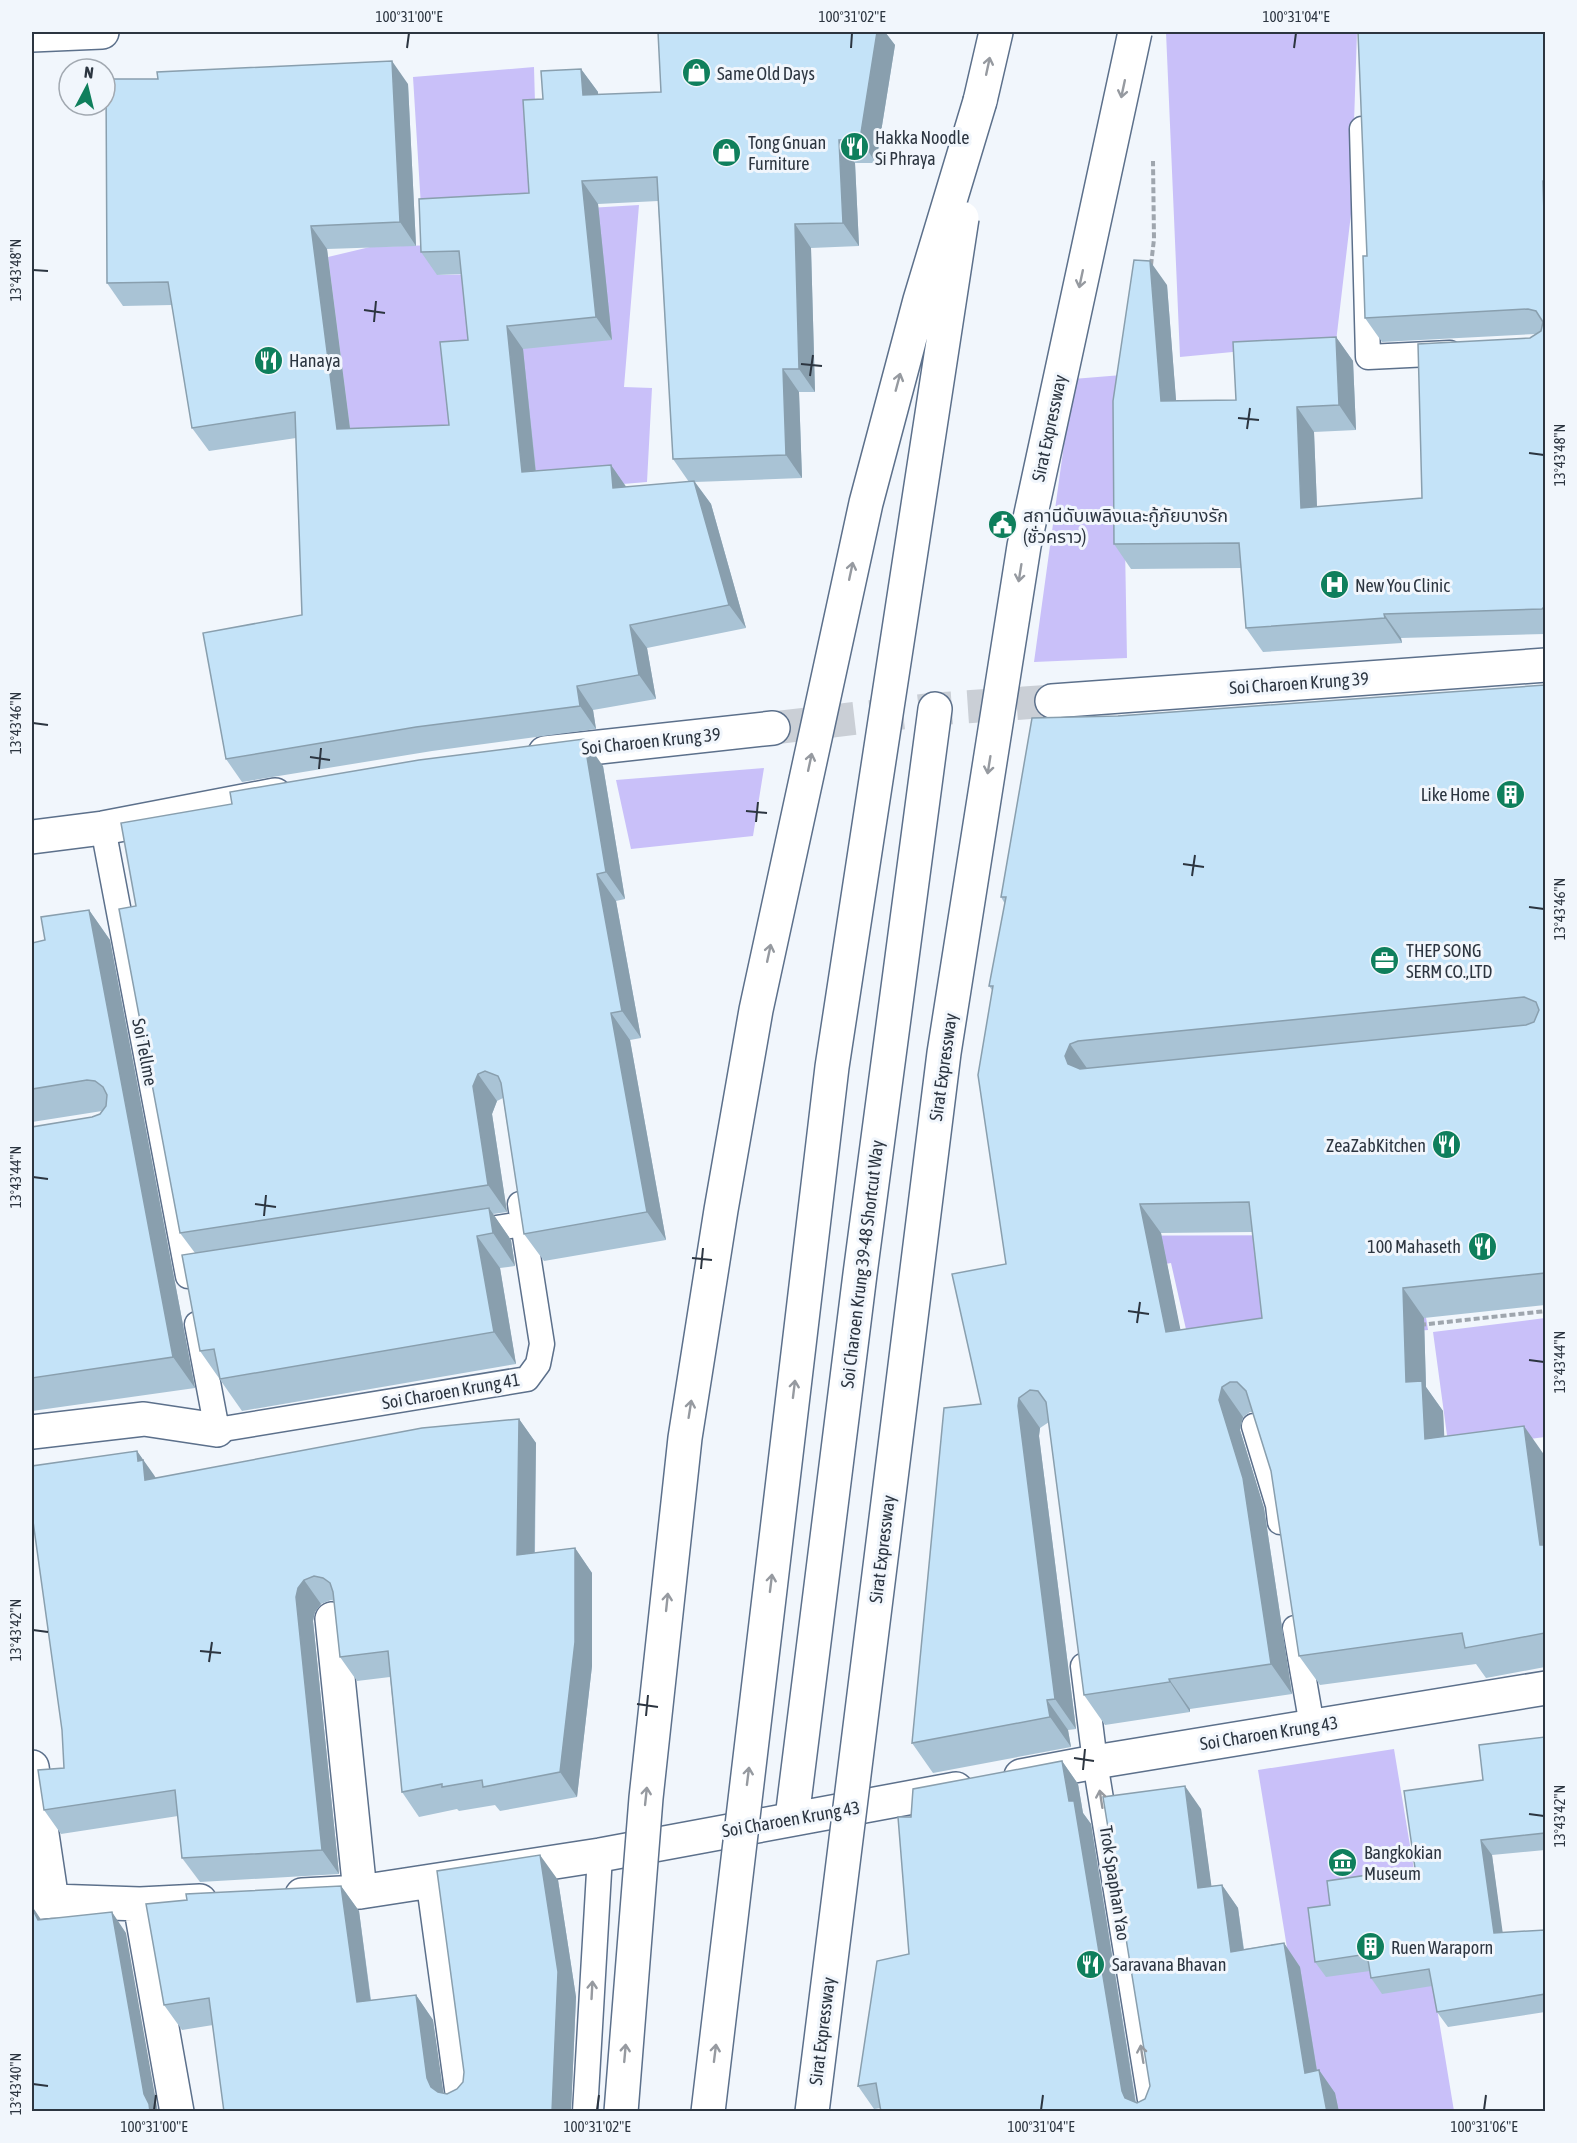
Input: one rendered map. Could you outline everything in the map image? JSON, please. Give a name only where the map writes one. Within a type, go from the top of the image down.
[{"type":"main road","points":[[32,35],[102,32]]},
{"type":"main road","points":[[621,2112],[646,1798],[685,1438],[752,1033],[866,503],[920,300],[980,101],[996,32]]},
{"type":"main road","name":"Sirat Expressway","points":[[812,2112],[946,1042],[1024,546],[1135,32]]},
{"type":"main road","points":[[708,2112],[832,1067],[980,101]]},
{"type":"main road","name":"Soi Charoen Krung 39","points":[[1052,701],[1545,665]]},
{"type":"main road","name":"Soi Charoen Krung 39-48 Shortcut Way","points":[[792,1818],[860,1274],[935,709]]},
{"type":"main road","name":"Soi Charoen Krung 39","points":[[519,756],[773,728]]},
{"type":"main road","points":[[32,837],[103,828],[310,789]]},
{"type":"main road","name":"Soi Charoen Krung 41","points":[[32,1432],[144,1419],[217,1430]]},
{"type":"main road","points":[[332,1619],[360,1892]]},
{"type":"main road","name":"Soi Charoen Krung 43","points":[[267,1897],[360,1892],[600,1855],[1095,1762],[1545,1688]]},
{"type":"main road","points":[[32,1767],[41,1902],[140,1904],[233,1899]]},
{"type":"main road","points":[[433,1881],[463,2100]]},
{"type":"main road","points":[[140,1904],[177,2112]]},
{"type":"lane","points":[[1361,101],[1368,357],[1474,352]]},
{"type":"lane","name":"Soi Tellme","points":[[103,828],[200,1275],[217,1430]]},
{"type":"lane","name":"Soi Charoen Krung 41","points":[[217,1430],[527,1379],[538,1364],[542,1344],[516,1179]]},
{"type":"lane","points":[[454,1235],[523,1224]]},
{"type":"lane","points":[[1254,1426],[1278,1505],[1283,1547]]},
{"type":"lane","points":[[1291,1600],[1312,1725]]},
{"type":"lane","name":"Trok Spaphan Yao","points":[[1080,1645],[1095,1762],[1152,2112]]},
{"type":"lane","points":[[585,2112],[600,1855]]},
{"type":"path","points":[[1150,271],[1154,239],[1153,156]]},
{"type":"path","points":[[1410,1326],[1545,1311]]},
{"type":"shaded area","points":[[1166,32],[1357,32],[1351,214],[1336,342],[1180,357]]},
{"type":"shaded area","points":[[534,67],[538,211],[639,205],[624,387],[652,388],[647,482],[476,496],[350,429],[328,257],[370,247],[436,245],[437,275],[480,274],[422,223],[413,77]]},
{"type":"shaded area","points":[[1122,375],[1127,658],[1034,662],[1073,379]]},
{"type":"shaded area","points":[[764,768],[753,836],[631,849],[616,780]]},
{"type":"shaded area","points":[[1405,1184],[1428,1330],[1245,1347],[1195,1369],[1171,1263],[1027,1288],[1018,1236],[1316,1235]]},
{"type":"shaded area","points":[[1545,1318],[1545,1437],[1449,1450],[1433,1332]]},
{"type":"shaded area","name":"Bangkokian Museum","points":[[1394,1749],[1454,2111],[1184,2111],[1288,1954],[1258,1770]]},
{"type":"building","points":[[658,32],[877,32],[860,139],[839,140],[843,223],[795,224],[799,369],[783,369],[786,455],[673,459],[657,177],[582,181],[596,317],[507,326],[522,472],[611,465],[613,488],[694,481],[729,605],[630,625],[639,675],[577,686],[580,706],[416,727],[226,759],[203,633],[302,615],[295,412],[192,428],[168,282],[107,283],[106,117],[117,117],[117,79],[158,79],[157,72],[392,61],[400,222],[311,226],[337,429],[449,425],[440,342],[468,340],[459,251],[421,252],[419,199],[529,193],[523,100],[543,99],[541,71],[581,69],[583,95],[661,92]]},
{"type":"building","points":[[1358,32],[1545,32],[1545,180],[1543,181],[1545,606],[1542,609],[1384,614],[1385,618],[1246,628],[1239,543],[1114,544],[1113,401],[1134,260],[1150,261],[1161,401],[1236,400],[1233,342],[1336,337],[1339,405],[1297,407],[1301,508],[1422,498],[1418,344],[1530,338],[1541,331],[1543,322],[1536,311],[1528,309],[1365,318],[1363,256],[1367,256]]},
{"type":"building","points":[[1545,685],[1545,1273],[1403,1288],[1406,1382],[1422,1381],[1425,1439],[1524,1426],[1540,1545],[1545,1545],[1545,1633],[1465,1648],[1462,1633],[1299,1656],[1271,1471],[1246,1391],[1237,1382],[1230,1382],[1222,1387],[1219,1400],[1243,1478],[1271,1664],[1169,1679],[1170,1682],[1084,1695],[1046,1402],[1038,1391],[1030,1390],[1019,1398],[1018,1406],[1055,1699],[1047,1700],[1050,1717],[912,1743],[944,1408],[981,1404],[952,1274],[1006,1264],[978,1075],[993,986],[989,986],[1006,897],[1001,897],[1032,718],[1118,716]],"holes":[[[1524,997],[1536,1002],[1539,1010],[1534,1022],[1526,1025],[1080,1069],[1068,1064],[1065,1056],[1070,1044],[1078,1041]],[[1249,1202],[1262,1318],[1166,1332],[1140,1204]]]},
{"type":"building","points":[[584,739],[606,872],[597,874],[622,1011],[611,1013],[647,1212],[524,1234],[501,1083],[498,1076],[485,1071],[478,1074],[473,1086],[488,1185],[180,1233],[119,909],[136,906],[121,823],[232,804],[230,792],[419,760]]},
{"type":"building","points":[[89,910],[173,1357],[32,1378],[32,1127],[100,1114],[106,1106],[107,1095],[103,1087],[95,1081],[87,1080],[32,1089],[32,943],[45,940],[41,917]]},
{"type":"building","points":[[489,1208],[493,1233],[477,1236],[494,1332],[220,1379],[214,1349],[200,1351],[182,1255]]},
{"type":"building","points":[[519,1419],[517,1555],[575,1548],[575,1642],[560,1772],[483,1787],[482,1780],[442,1787],[442,1784],[402,1792],[388,1651],[340,1657],[333,1592],[330,1583],[314,1576],[304,1580],[298,1588],[296,1597],[322,1850],[182,1858],[175,1790],[44,1810],[38,1770],[64,1768],[62,1730],[32,1514],[32,1466],[137,1451],[138,1461],[143,1460],[145,1480],[422,1428]]},
{"type":"building","points":[[1545,1737],[1545,1833],[1481,1840],[1494,1933],[1545,1930],[1545,1994],[1437,2012],[1429,1969],[1371,1978],[1367,1954],[1315,1962],[1308,1908],[1330,1905],[1327,1881],[1415,1868],[1404,1791],[1483,1780],[1479,1745]]},
{"type":"building","points":[[1062,1761],[1069,1801],[1074,1801],[1125,2098],[1137,2103],[1145,2099],[1150,2086],[1103,1797],[1185,1786],[1198,1888],[1222,1885],[1231,1952],[1284,1943],[1305,2073],[1319,2070],[1327,2112],[881,2112],[876,2083],[858,2086],[877,1961],[909,1954],[898,1817],[911,1817],[913,1789]]},
{"type":"building","points":[[540,1855],[558,1972],[552,2112],[224,2112],[209,1998],[164,2005],[146,1904],[187,1900],[186,1894],[341,1886],[357,2002],[416,1995],[427,2078],[431,2087],[447,2094],[457,2089],[463,2082],[464,2072],[437,1871]]},
{"type":"building","points":[[32,1908],[38,1920],[112,1912],[144,2094],[150,2112],[32,2112]]},
{"type":"tunnel","points":[[773,728],[935,709],[1052,701]]},
{"type":"place","name":"Same Old Days","points":[[696,73]]},
{"type":"place","name":"Hakka Noodle Si Phraya","points":[[854,147]]},
{"type":"place","name":"Tong Gnuan Furniture","points":[[727,152]]},
{"type":"place","name":"Hanaya","points":[[268,360]]},
{"type":"place","name":"สถานีดับเพลิงและกู้ภัยบางรัก (ชั่วคราว)","points":[[1002,525]]},
{"type":"place","name":"New You Clinic","points":[[1334,585]]},
{"type":"place","name":"Like Home","points":[[1511,794]]},
{"type":"place","name":"THEP SONG SERM CO.,LTD","points":[[1385,960]]},
{"type":"place","name":"ZeaZabKitchen","points":[[1447,1145]]},
{"type":"place","name":"100 Mahaseth","points":[[1482,1246]]},
{"type":"place","name":"Bangkokian Museum","points":[[1343,1862]]},
{"type":"place","name":"Ruen Waraporn","points":[[1370,1947]]},
{"type":"place","name":"Saravana Bhavan","points":[[1091,1964]]}]
